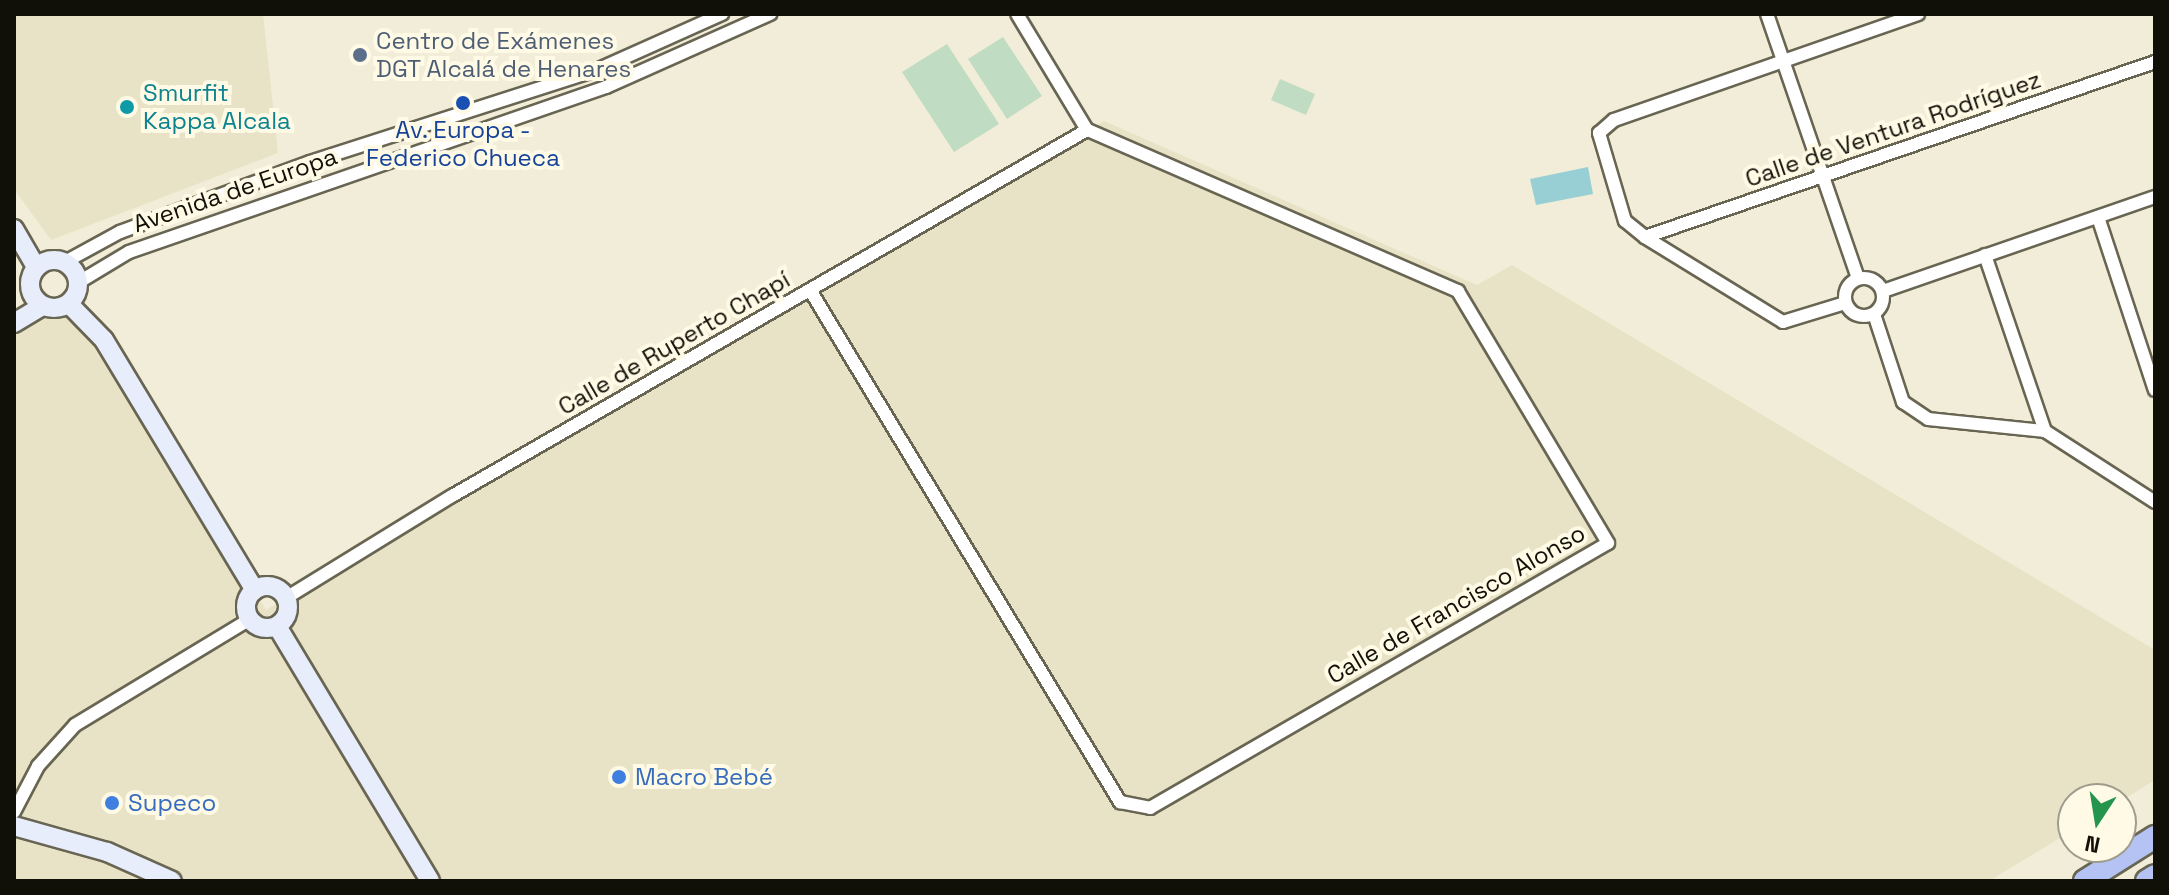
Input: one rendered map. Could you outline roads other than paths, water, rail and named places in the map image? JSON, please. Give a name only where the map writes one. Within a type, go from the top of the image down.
[{"type":"highway","points":[[2085,881],[2155,837]]},
{"type":"highway","points":[[2147,881],[2155,876]]},
{"type":"street","name":"Avenida de Europa","points":[[65,262],[120,232],[310,162],[599,69],[722,14]]},
{"type":"street","name":"Avenida de Europa","points":[[79,282],[129,252],[606,87],[770,14]]},
{"type":"street","points":[[1017,14],[1087,130]]},
{"type":"street","points":[[1767,14],[1858,278]]},
{"type":"street","points":[[1845,303],[1783,322],[1645,237],[1625,221],[1599,133],[1614,120],[1918,14]]},
{"type":"street","name":"Calle de Ventura Rodríguez","points":[[1645,237],[2155,62]]},
{"type":"street","name":"Calle de Francisco Alonso","points":[[810,290],[1120,802],[1150,808],[1608,543],[1458,291],[1087,130]]},
{"type":"street","name":"Calle de Ruperto Chapí","points":[[286,598],[1087,130]]},
{"type":"street","points":[[1883,291],[2155,197]]},
{"type":"street","points":[[2098,217],[2155,390]]},
{"type":"street","points":[[14,229],[36,267]]},
{"type":"street","points":[[1985,255],[2045,431]]},
{"type":"street","points":[[14,298],[30,285],[36,267],[50,260],[65,262],[79,282],[69,304],[56,309],[42,306],[14,323]]},
{"type":"street","points":[[1858,278],[1876,281],[1883,291],[1883,303],[1874,314],[1861,316],[1845,303],[1850,283],[1858,278]]},
{"type":"street","points":[[30,285],[42,306]]},
{"type":"street","points":[[69,304],[104,340],[255,590]]},
{"type":"street","points":[[1874,314],[1903,402],[1928,419],[2045,431],[2155,502]]},
{"type":"street","points":[[273,587],[286,598],[288,614],[277,626],[263,628],[250,619],[246,603],[255,590],[273,587]]},
{"type":"street","points":[[14,812],[38,766],[75,725],[250,619]]},
{"type":"street","points":[[277,626],[430,881]]},
{"type":"street","points":[[14,826],[107,852],[172,881]]},
{"type":"water","points":[[1588,167],[1593,194],[1536,205],[1530,179]]},
{"type":"place","name":"Centro de Exámenes DGT Alcalá de Henares","points":[[360,55]]},
{"type":"place","name":"Av. Europa - Federico Chueca","points":[[463,103]]},
{"type":"place","name":"Smurfit Kappa Alcala","points":[[127,107]]},
{"type":"place","name":"Macro Bebé","points":[[619,777]]},
{"type":"place","name":"Supeco","points":[[112,803]]}]
